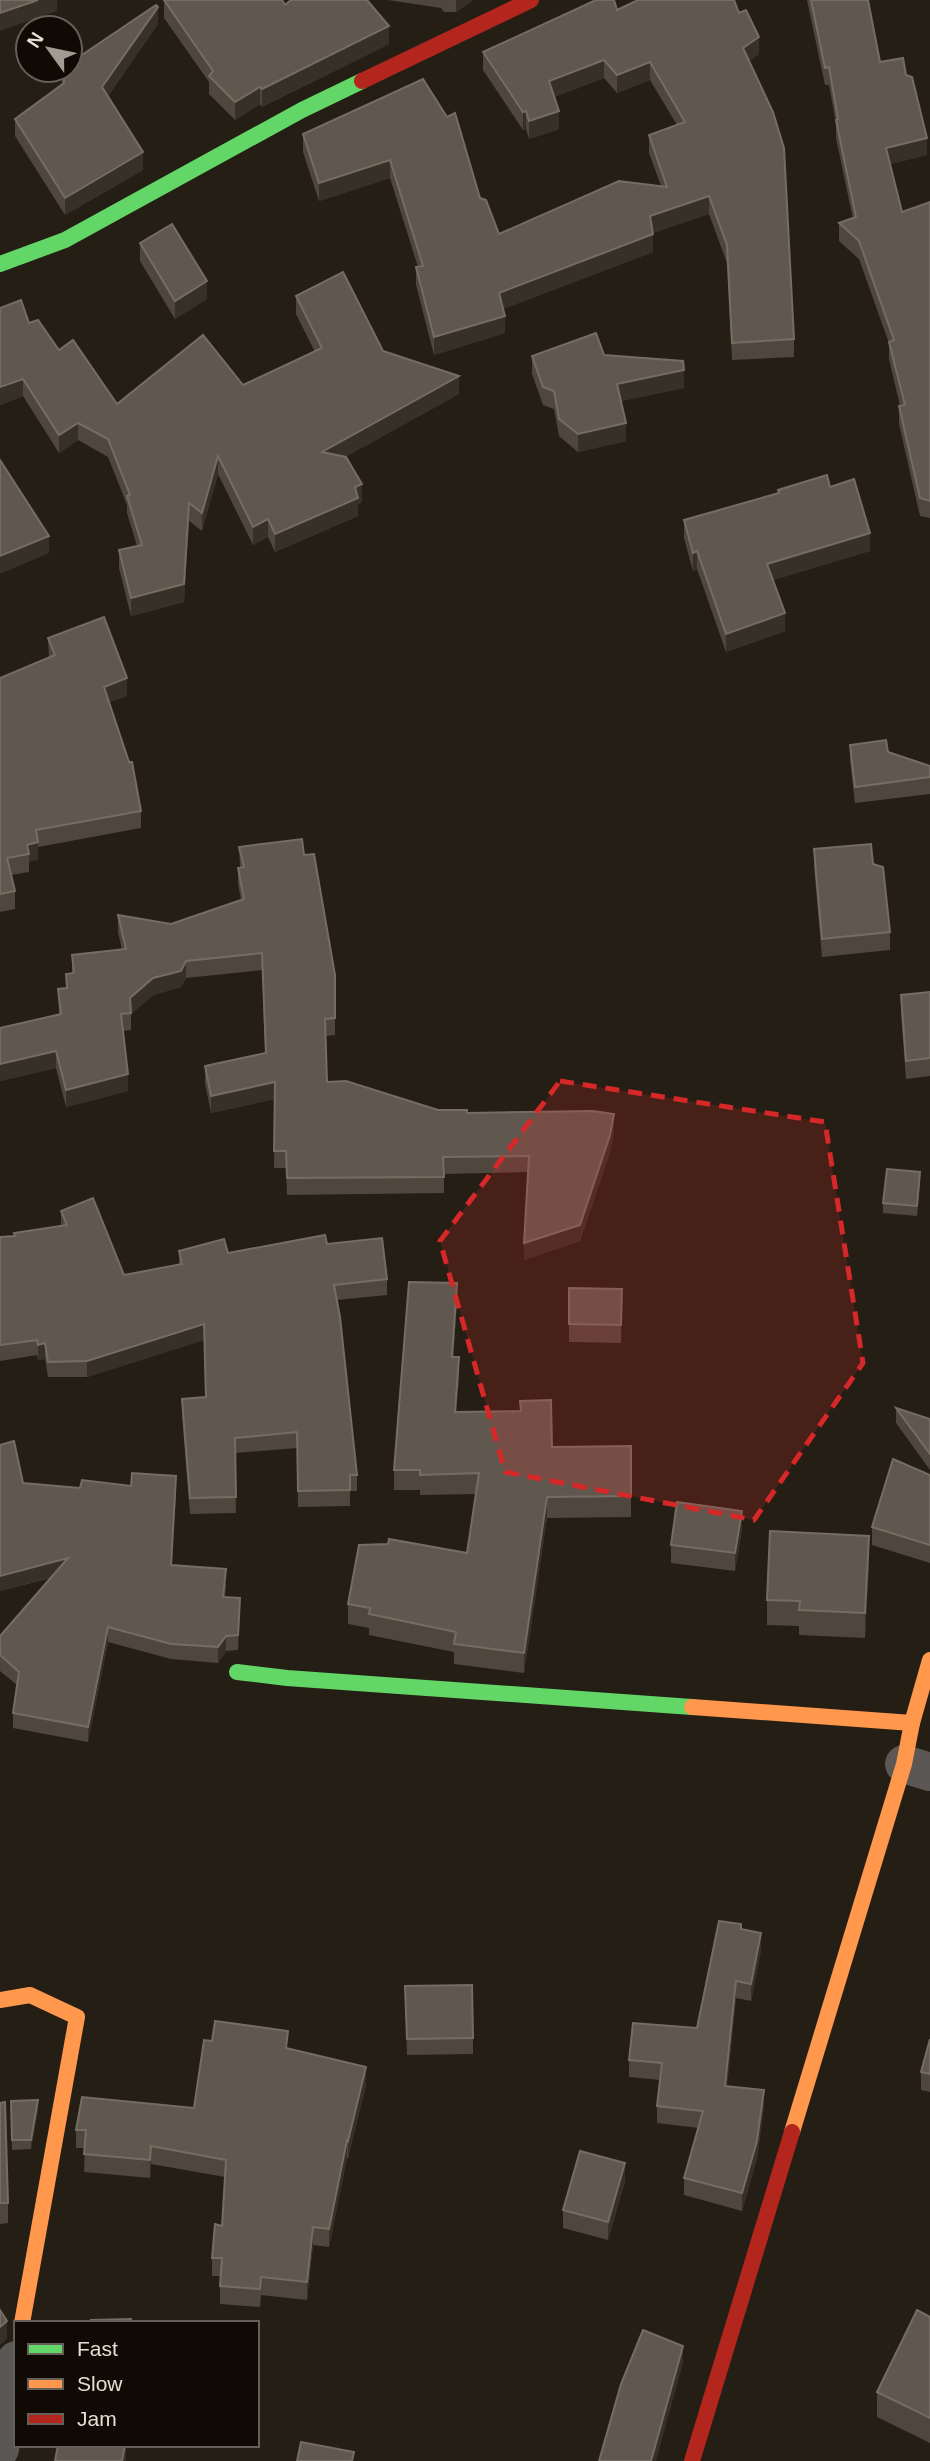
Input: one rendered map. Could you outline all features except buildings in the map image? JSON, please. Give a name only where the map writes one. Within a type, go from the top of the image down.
[{"type":"street","points":[[0,264],[65,240],[302,110],[531,0]]},
{"type":"street","points":[[692,2461],[917,1768],[912,1723],[930,1660]]},
{"type":"street","points":[[237,1672],[288,1678],[912,1723]]},
{"type":"street","points":[[0,2000],[30,1995],[77,2017],[22,2321]]},
{"type":"street","points":[[0,2449],[14,2371]]},
{"type":"highlighted area","points":[[560,1081],[825,1122],[863,1363],[754,1520],[505,1472],[440,1241]]},
{"type":"traffic: fast","points":[[0,264],[65,240],[302,110],[362,81]]},
{"type":"traffic: fast","points":[[237,1672],[287,1678],[692,1707]]},
{"type":"traffic: slow","points":[[792,2132],[904,1764],[912,1723],[930,1660]]},
{"type":"traffic: slow","points":[[692,1707],[912,1723]]},
{"type":"traffic: slow","points":[[0,2000],[30,1995],[77,2017],[22,2321]]},
{"type":"traffic: jam","points":[[362,81],[531,0]]},
{"type":"traffic: jam","points":[[692,2461],[792,2132]]}]
